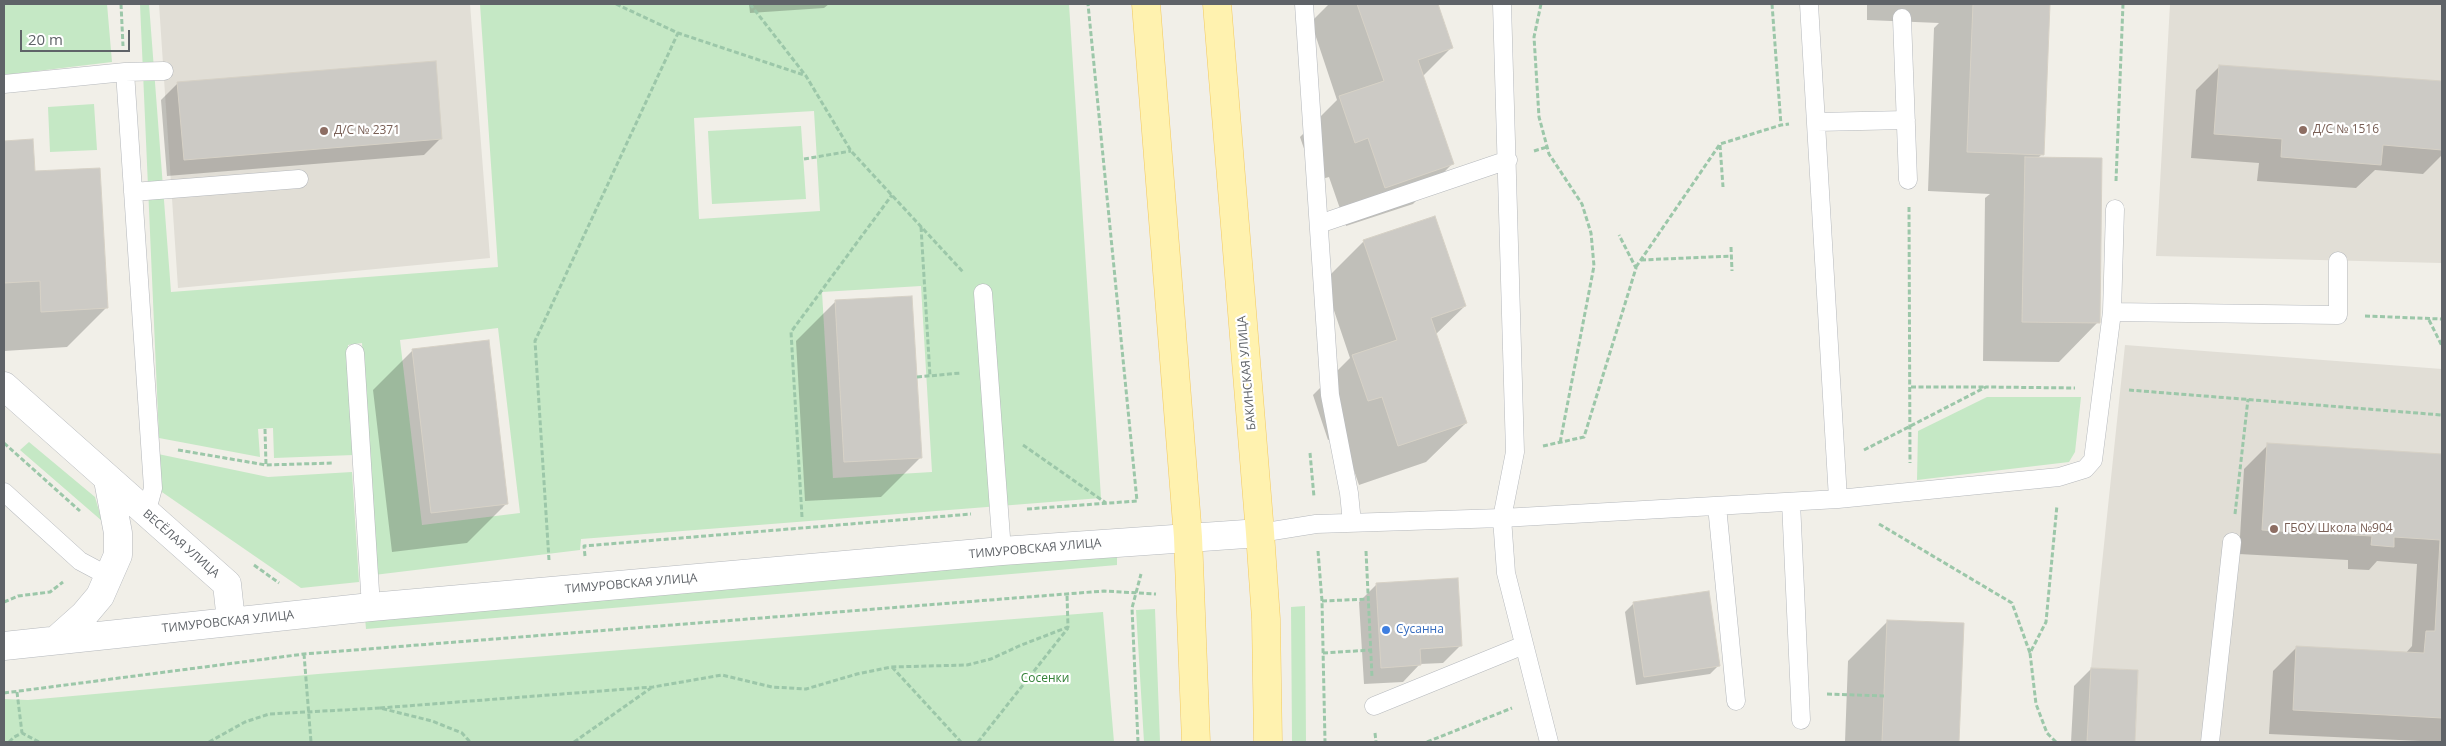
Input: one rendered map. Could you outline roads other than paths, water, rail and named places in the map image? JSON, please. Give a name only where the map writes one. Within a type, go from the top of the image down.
[{"type":"main road","points":[[1146,4],[1188,537],[1196,742]]},
{"type":"main road","name":"БАКИНСКАЯ УЛИЦА","points":[[1217,4],[1266,619],[1268,742]]},
{"type":"street","name":"ВЕСЁЛАЯ УЛИЦА","points":[[4,386],[227,584],[231,621]]},
{"type":"street","points":[[56,640],[84,615],[100,596],[110,577],[118,555],[118,533],[108,480]]},
{"type":"street","name":"ТИМУРОВСКАЯ УЛИЦА","points":[[4,646],[371,607],[1002,552],[1260,533]]},
{"type":"lane","points":[[1304,4],[1330,395],[1349,493],[1358,523]]},
{"type":"lane","points":[[1502,4],[1515,452],[1502,518],[1506,574],[1549,742]]},
{"type":"lane","points":[[1810,4],[1838,499]]},
{"type":"lane","points":[[1902,18],[1908,180]]},
{"type":"lane","points":[[4,84],[125,72],[164,71]]},
{"type":"lane","points":[[125,72],[150,445],[152,488],[146,514]]},
{"type":"lane","points":[[1817,122],[1906,120]]},
{"type":"lane","points":[[1318,224],[1508,160]]},
{"type":"lane","points":[[133,192],[299,180]]},
{"type":"lane","points":[[1260,533],[1316,524],[1502,518],[1838,499],[2059,477],[2085,469],[2093,460],[2112,312],[2115,209]]},
{"type":"lane","points":[[2112,312],[2338,315],[2338,261]]},
{"type":"lane","points":[[983,293],[1002,552]]},
{"type":"lane","points":[[355,353],[371,607]]},
{"type":"lane","points":[[4,492],[80,561],[110,577]]},
{"type":"lane","points":[[1791,502],[1801,720]]},
{"type":"lane","points":[[1717,506],[1736,701]]},
{"type":"lane","points":[[2210,742],[2232,542]]},
{"type":"lane","points":[[1374,706],[1524,645]]},
{"type":"place","name":"Д/C № 1516","points":[[2303,130]]},
{"type":"place","name":"Д/C № 2371","points":[[324,131]]},
{"type":"place","name":"ГБОУ Школа №904","points":[[2274,529]]},
{"type":"place","name":"Сусанна","points":[[1386,630]]},
{"type":"park label","name":"Сосенки","points":[[1045,679]]}]
